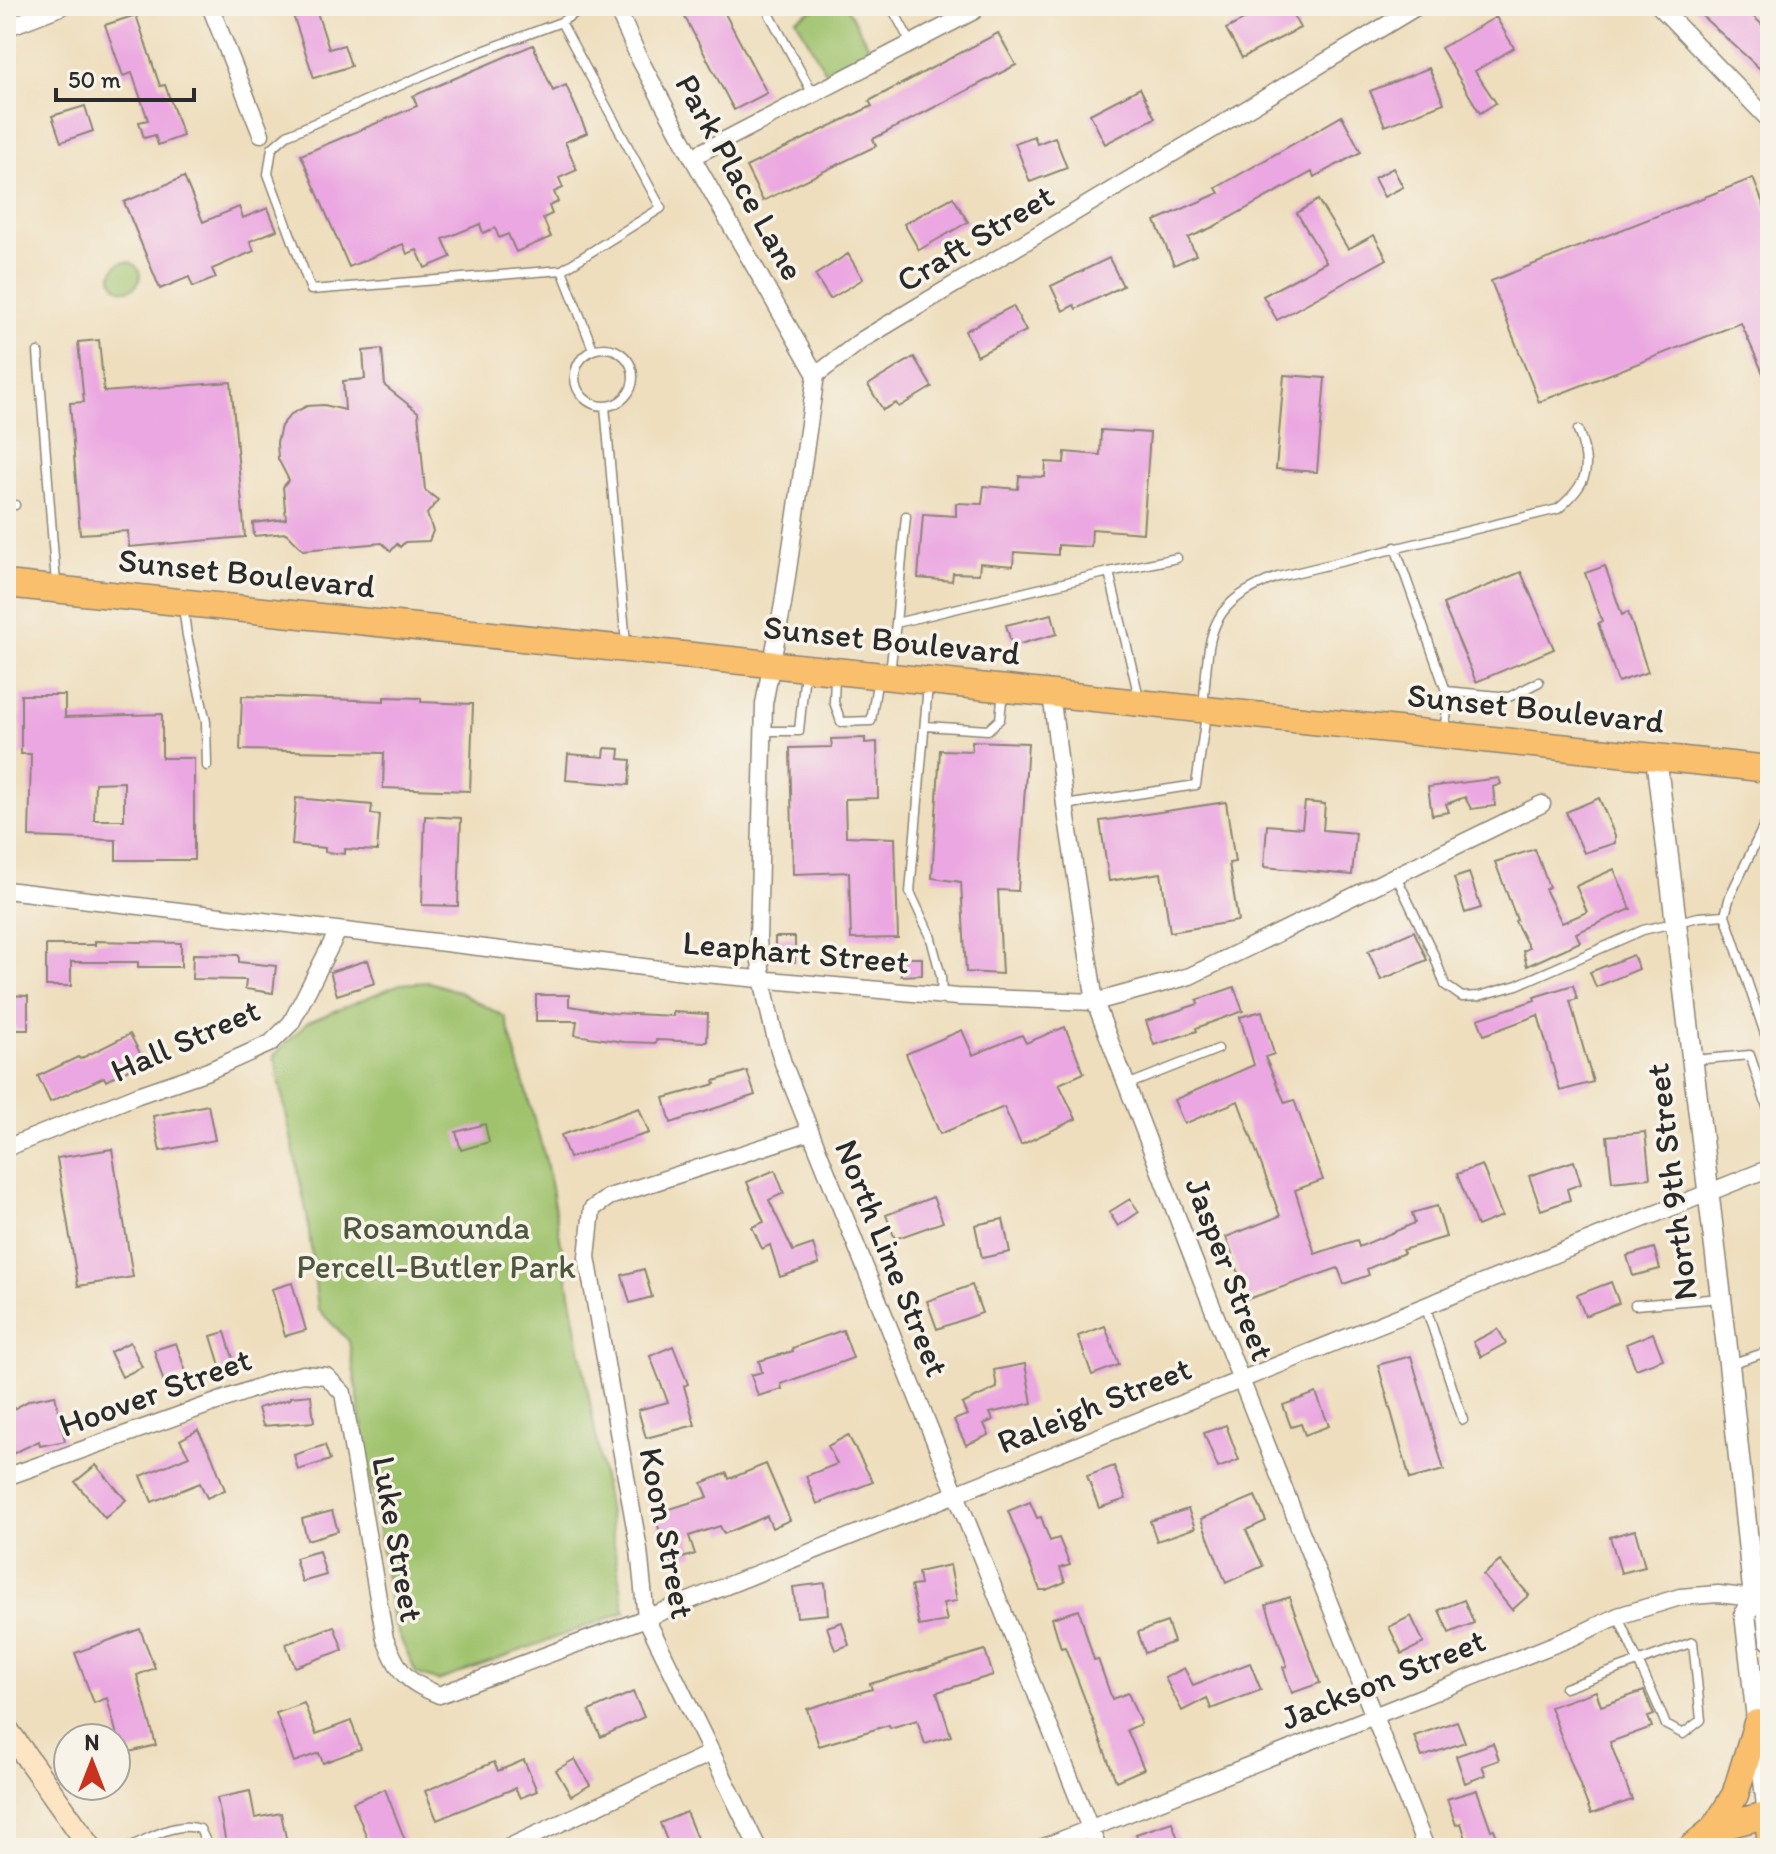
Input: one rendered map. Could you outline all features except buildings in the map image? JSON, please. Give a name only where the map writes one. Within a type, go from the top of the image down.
[{"type":"main road","name":"Sunset Boulevard","points":[[6,584],[1770,769]]},
{"type":"main road","points":[[1691,1848],[1715,1828],[1735,1795],[1757,1723]]},
{"type":"main road","points":[[6,1728],[91,1848]]},
{"type":"main road","points":[[1715,1828],[1769,1822]]},
{"type":"street","points":[[6,28],[63,6]]},
{"type":"street","points":[[210,6],[261,134]]},
{"type":"street","name":"Park Place Lane","points":[[616,6],[640,60],[692,157],[816,375]]},
{"type":"street","name":"Craft Street","points":[[816,375],[862,340],[1418,6]]},
{"type":"street","points":[[1659,6],[1770,121]]},
{"type":"street","points":[[692,157],[974,11]]},
{"type":"street","points":[[772,664],[816,375]]},
{"type":"street","name":"North Line Street","points":[[772,664],[764,704],[758,940],[760,978],[767,1014],[810,1132],[1098,1848]]},
{"type":"street","name":"Jasper Street","points":[[1051,693],[1095,1002],[1426,1848]]},
{"type":"street","name":"North 9th Street","points":[[1656,757],[1729,1364],[1770,1640]]},
{"type":"street","name":"Leaphart Street","points":[[6,890],[693,973],[942,995],[1095,1002],[1190,976],[1542,804]]},
{"type":"street","name":"Hall Street","points":[[6,1148],[138,1095],[208,1071],[271,1043],[291,1023],[338,931]]},
{"type":"street","name":"Koon Street","points":[[758,1848],[646,1618],[639,1550],[587,1257],[592,1209],[609,1197],[810,1132]]},
{"type":"street","name":"Raleigh Street","points":[[439,1695],[646,1618],[954,1492],[1083,1444],[1425,1304],[1770,1168]]},
{"type":"street","name":"Hoover Street","points":[[6,1477],[281,1379],[303,1374],[326,1376]]},
{"type":"street","name":"Luke Street","points":[[326,1376],[343,1393],[385,1639],[396,1666],[411,1683],[439,1695]]},
{"type":"street","name":"Jackson Street","points":[[1041,1848],[1573,1637],[1618,1616],[1680,1597],[1698,1595],[1762,1599]]},
{"type":"street","name":"North 9th Street","points":[[1762,1599],[1745,1614],[1769,1822]]},
{"type":"street","points":[[507,1848],[711,1753]]},
{"type":"lane","points":[[561,22],[661,208],[562,270],[311,290],[268,174],[272,148],[287,135],[456,61],[561,22],[586,6]]},
{"type":"lane","points":[[765,6],[813,94]]},
{"type":"lane","points":[[891,6],[912,44]]},
{"type":"lane","points":[[562,270],[593,349]]},
{"type":"lane","points":[[593,349],[614,349],[628,359],[632,368],[633,385],[614,405],[605,406],[586,400],[575,383],[578,363],[593,349]]},
{"type":"lane","points":[[38,352],[56,589]]},
{"type":"lane","points":[[605,406],[627,649]]},
{"type":"lane","points":[[1065,805],[1196,785],[1210,633],[1219,614],[1233,599],[1253,586],[1278,577],[1558,509],[1575,495],[1584,477],[1587,455],[1578,430]]},
{"type":"lane","points":[[835,671],[834,702],[841,722],[871,721],[896,623],[906,516]]},
{"type":"lane","points":[[1395,547],[1446,691],[1448,706],[1443,734]]},
{"type":"lane","points":[[896,623],[1177,558]]},
{"type":"lane","points":[[1109,572],[1141,702]]},
{"type":"lane","points":[[183,603],[206,722],[207,766]]},
{"type":"lane","points":[[763,731],[799,731],[806,668]]},
{"type":"lane","points":[[929,680],[910,892],[930,935],[941,976],[942,995]]},
{"type":"lane","points":[[1446,691],[1509,697],[1539,682]]},
{"type":"lane","points":[[925,726],[988,730],[1000,719],[1003,688]]},
{"type":"lane","points":[[1692,1060],[1750,1055],[1770,1046],[1725,915],[1730,896],[1765,834],[1770,813]]},
{"type":"lane","points":[[1396,876],[1445,985],[1462,997],[1479,996],[1517,985],[1582,959],[1613,941],[1675,922],[1725,915]]},
{"type":"lane","points":[[1127,1085],[1218,1049]]},
{"type":"lane","points":[[1750,1055],[1770,1116]]},
{"type":"lane","points":[[1635,1305],[1721,1298]]},
{"type":"lane","points":[[1425,1304],[1463,1420]]},
{"type":"lane","points":[[1729,1364],[1770,1351]]},
{"type":"lane","points":[[1565,1688],[1638,1661],[1693,1642],[1701,1720],[1683,1734],[1666,1725],[1638,1661],[1618,1616]]},
{"type":"lane","points":[[127,1848],[179,1827],[192,1826],[200,1829],[209,1848]]},
{"type":"green space","points":[[820,6],[846,6],[870,49],[826,73],[796,19]]},
{"type":"green space","points":[[126,262],[136,266],[140,276],[136,286],[126,290],[116,286],[112,276],[116,266]]},
{"type":"green space","name":"Rosamounda Percell-Butler Park","points":[[429,982],[457,991],[505,1017],[546,1161],[625,1612],[438,1681],[416,1673],[393,1622],[349,1341],[318,1309],[307,1215],[274,1055],[308,1022],[400,984]]}]
